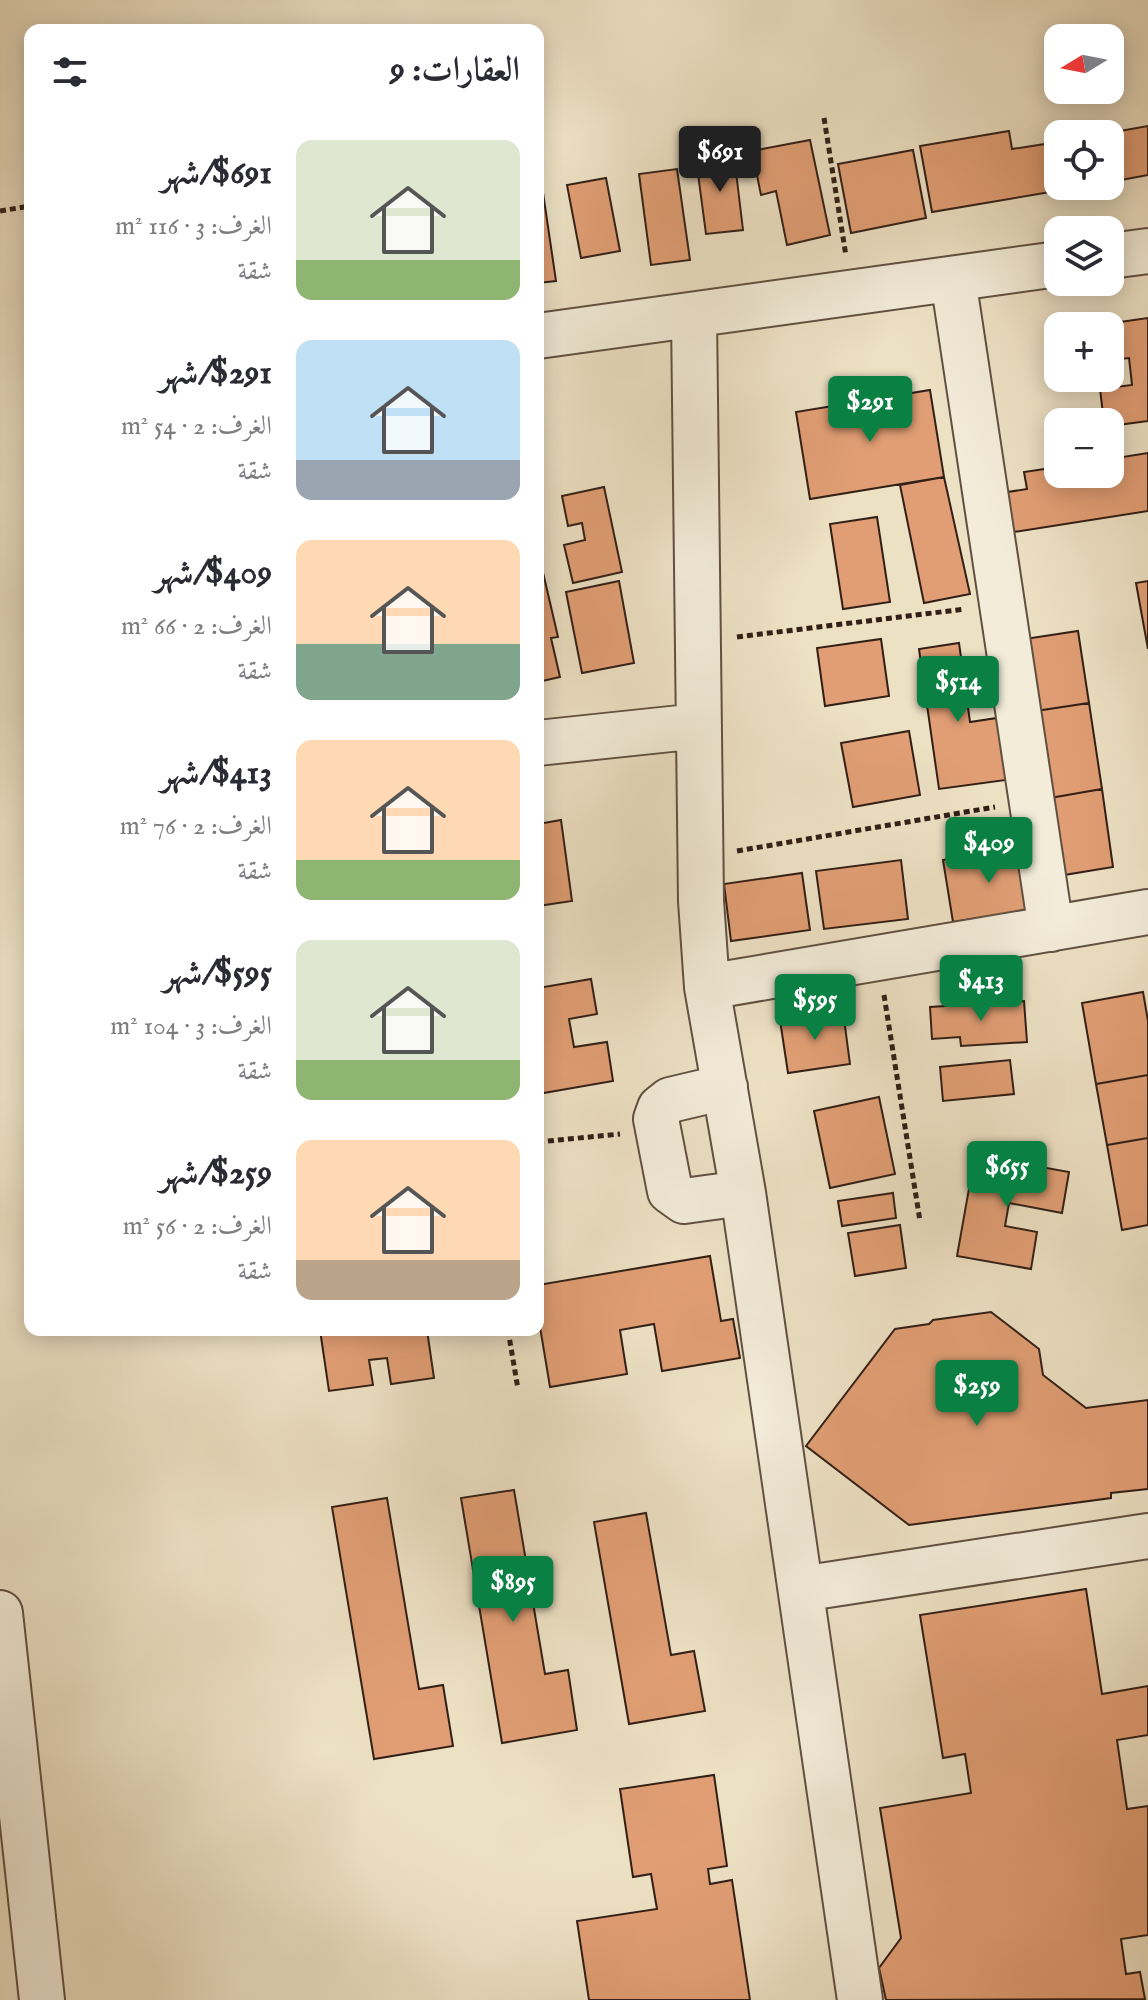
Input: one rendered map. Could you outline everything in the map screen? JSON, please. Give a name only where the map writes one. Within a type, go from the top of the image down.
[{"type":"street","points":[[1124,254],[1148,251]]},
{"type":"street","points":[[544,335],[1044,266]]},
{"type":"street","points":[[953,279],[1051,929]]},
{"type":"street","points":[[694,315],[700,858],[707,987],[743,1193],[860,2000]]},
{"type":"street","points":[[544,742],[699,726]]},
{"type":"street","points":[[707,987],[1148,912]]},
{"type":"street","points":[[725,1087],[670,1100],[660,1108],[656,1119],[657,1131],[670,1191],[684,1201],[743,1193]]},
{"type":"street","points":[[801,1589],[1148,1536]]},
{"type":"street","points":[[0,1613],[16,1914],[42,2000]]},
{"type":"path","points":[[824,118],[852,293]]},
{"type":"path","points":[[0,211],[24,207]]},
{"type":"path","points":[[697,642],[1002,604]]},
{"type":"path","points":[[700,858],[1032,801]]},
{"type":"path","points":[[878,958],[920,1221]]},
{"type":"path","points":[[544,1141],[657,1131]]},
{"type":"path","points":[[509,1336],[518,1389]]},
{"type":"building","points":[[1148,126],[1148,175],[1124,179],[1124,130]]},
{"type":"building","points":[[1009,131],[1012,149],[1044,144],[1044,193],[932,212],[920,146]]},
{"type":"building","points":[[810,140],[830,235],[787,245],[776,191],[761,195],[752,151]]},
{"type":"building","points":[[913,150],[926,218],[851,233],[838,164]]},
{"type":"building","points":[[734,155],[743,230],[706,234],[696,159]]},
{"type":"building","points":[[677,169],[690,260],[651,265],[639,174]]},
{"type":"building","points":[[606,178],[620,251],[581,258],[567,185]]},
{"type":"building","points":[[544,200],[556,281],[544,282]]},
{"type":"building","points":[[1148,318],[1148,421],[1124,424],[1124,408],[1102,408],[1100,392],[1124,392],[1124,386],[1132,385],[1129,358],[1124,359],[1124,321]]},
{"type":"building","points":[[930,390],[944,477],[810,499],[796,412]]},
{"type":"building","points":[[1148,453],[1148,511],[1001,534],[994,494],[1027,489],[1024,472],[1044,469],[1044,488],[1124,488],[1124,457]]},
{"type":"building","points":[[944,477],[970,594],[924,603],[900,485]]},
{"type":"building","points":[[604,487],[622,572],[573,583],[564,545],[585,540],[582,523],[568,526],[562,496]]},
{"type":"building","points":[[877,517],[890,602],[843,609],[830,524]]},
{"type":"building","points":[[544,577],[558,637],[551,638],[560,677],[544,681]]},
{"type":"building","points":[[619,581],[634,663],[582,673],[566,592]]},
{"type":"building","points":[[1148,581],[1148,649],[1136,583]]},
{"type":"building","points":[[1078,631],[1089,703],[1029,712],[1018,640]]},
{"type":"building","points":[[881,639],[889,696],[825,706],[817,648]]},
{"type":"building","points":[[959,643],[970,722],[997,718],[1006,780],[939,789],[919,649]]},
{"type":"building","points":[[1089,703],[1102,789],[1044,799],[1029,712]]},
{"type":"building","points":[[909,731],[920,795],[853,807],[841,743]]},
{"type":"building","points":[[1102,789],[1113,867],[1058,876],[1044,799]]},
{"type":"building","points":[[561,820],[572,901],[544,905],[544,823]]},
{"type":"building","points":[[1024,847],[1035,909],[953,922],[943,860]]},
{"type":"building","points":[[901,860],[908,919],[824,929],[816,871]]},
{"type":"building","points":[[802,873],[810,930],[731,941],[724,884]]},
{"type":"building","points":[[591,979],[597,1014],[569,1019],[574,1047],[607,1042],[613,1081],[544,1093],[544,987]]},
{"type":"building","points":[[1143,992],[1148,1021],[1148,1075],[1096,1084],[1082,1003]]},
{"type":"building","points":[[1024,1001],[1027,1042],[961,1046],[960,1037],[932,1039],[930,1007]]},
{"type":"building","points":[[843,1011],[850,1064],[788,1073],[780,1020]]},
{"type":"building","points":[[1010,1060],[1014,1094],[943,1101],[940,1067]]},
{"type":"building","points":[[1148,1075],[1148,1138],[1107,1145],[1096,1084]]},
{"type":"building","points":[[879,1097],[895,1174],[830,1188],[814,1111]]},
{"type":"building","points":[[1148,1138],[1148,1225],[1122,1230],[1107,1145]]},
{"type":"building","points":[[975,1155],[1069,1172],[1062,1213],[1009,1203],[1005,1226],[1037,1232],[1031,1269],[957,1256]]},
{"type":"building","points":[[893,1193],[896,1218],[842,1226],[838,1201]]},
{"type":"building","points":[[900,1225],[906,1268],[855,1276],[848,1233]]},
{"type":"building","points":[[710,1256],[721,1321],[733,1319],[740,1358],[662,1371],[654,1324],[620,1330],[627,1374],[550,1387],[542,1336],[544,1336],[544,1284]]},
{"type":"building","points":[[991,1312],[1039,1349],[1043,1375],[1086,1408],[1148,1400],[1148,1489],[1111,1493],[1111,1498],[909,1525],[806,1446],[895,1329]]},
{"type":"building","points":[[321,1336],[428,1336],[434,1378],[391,1384],[387,1358],[369,1360],[373,1385],[329,1391]]},
{"type":"building","points":[[514,1490],[545,1674],[568,1670],[577,1730],[502,1743],[461,1498]]},
{"type":"building","points":[[387,1498],[419,1689],[443,1685],[453,1746],[374,1759],[332,1507]]},
{"type":"building","points":[[646,1513],[671,1655],[694,1651],[705,1711],[629,1724],[594,1522]]},
{"type":"building","points":[[1086,1589],[1102,1694],[1148,1686],[1148,1735],[1117,1740],[1127,1809],[1148,1806],[1148,1935],[1121,1939],[1126,1974],[1140,1972],[1145,1999],[886,2000],[879,1968],[901,1938],[880,1808],[971,1793],[965,1754],[943,1758],[920,1615]]},
{"type":"building","points":[[714,1775],[727,1866],[708,1869],[710,1884],[732,1880],[750,2000],[589,2000],[577,1921],[657,1909],[651,1874],[633,1877],[620,1789]]}]
